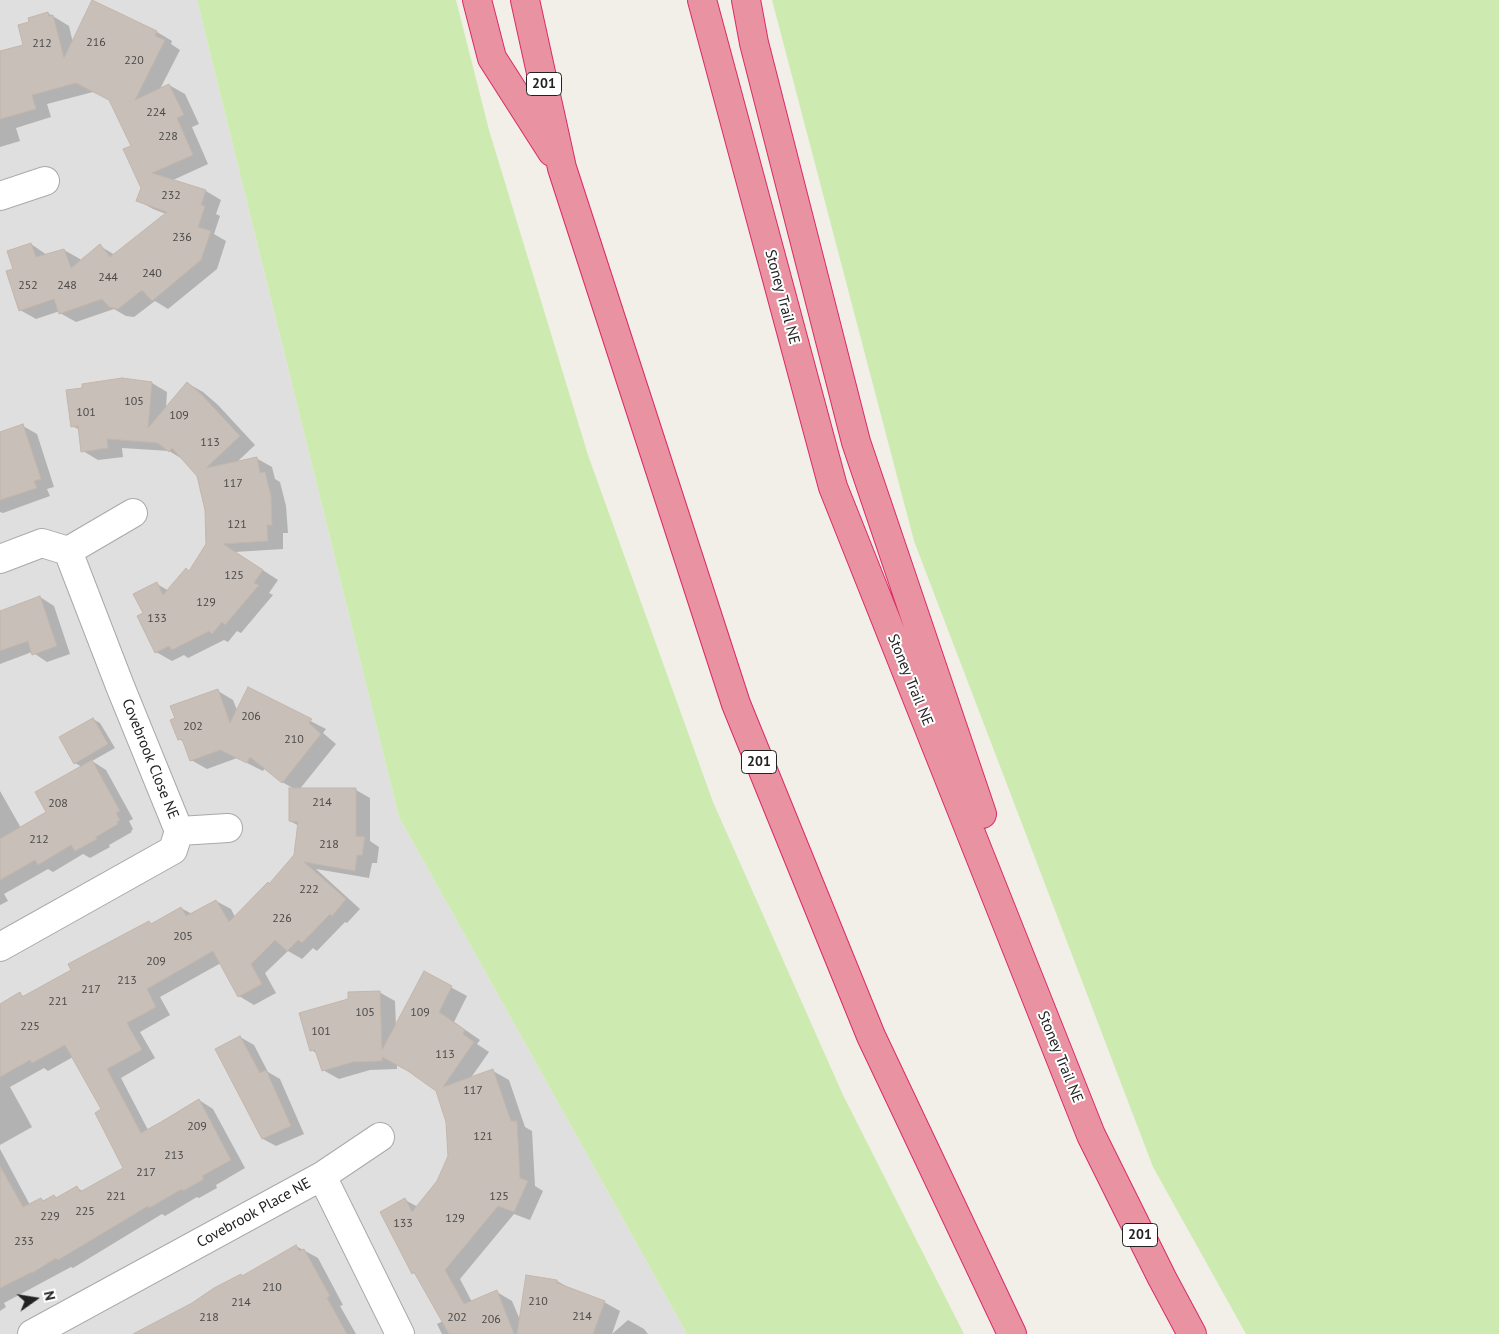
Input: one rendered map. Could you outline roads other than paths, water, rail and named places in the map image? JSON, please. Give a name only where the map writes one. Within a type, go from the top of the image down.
[{"type":"highway","points":[[477,0],[492,58],[562,168]]},
{"type":"highway","name":"201","points":[[525,0],[562,168],[736,704],[871,1036],[1012,1334]]},
{"type":"highway","name":"Stoney Trail NE","points":[[702,0],[833,487],[1091,1135],[1192,1334]]},
{"type":"highway","points":[[746,0],[754,43],[856,442],[1091,1135]]},
{"type":"street","points":[[0,196],[45,182]]},
{"type":"street","points":[[0,559],[42,543],[68,551],[133,513]]},
{"type":"street","name":"Covebrook Close NE","points":[[0,947],[173,850],[179,831],[68,551]]},
{"type":"street","points":[[179,831],[228,828]]},
{"type":"street","points":[[322,1176],[380,1137]]},
{"type":"street","name":"Covebrook Place NE","points":[[32,1334],[322,1176],[400,1334]]}]
